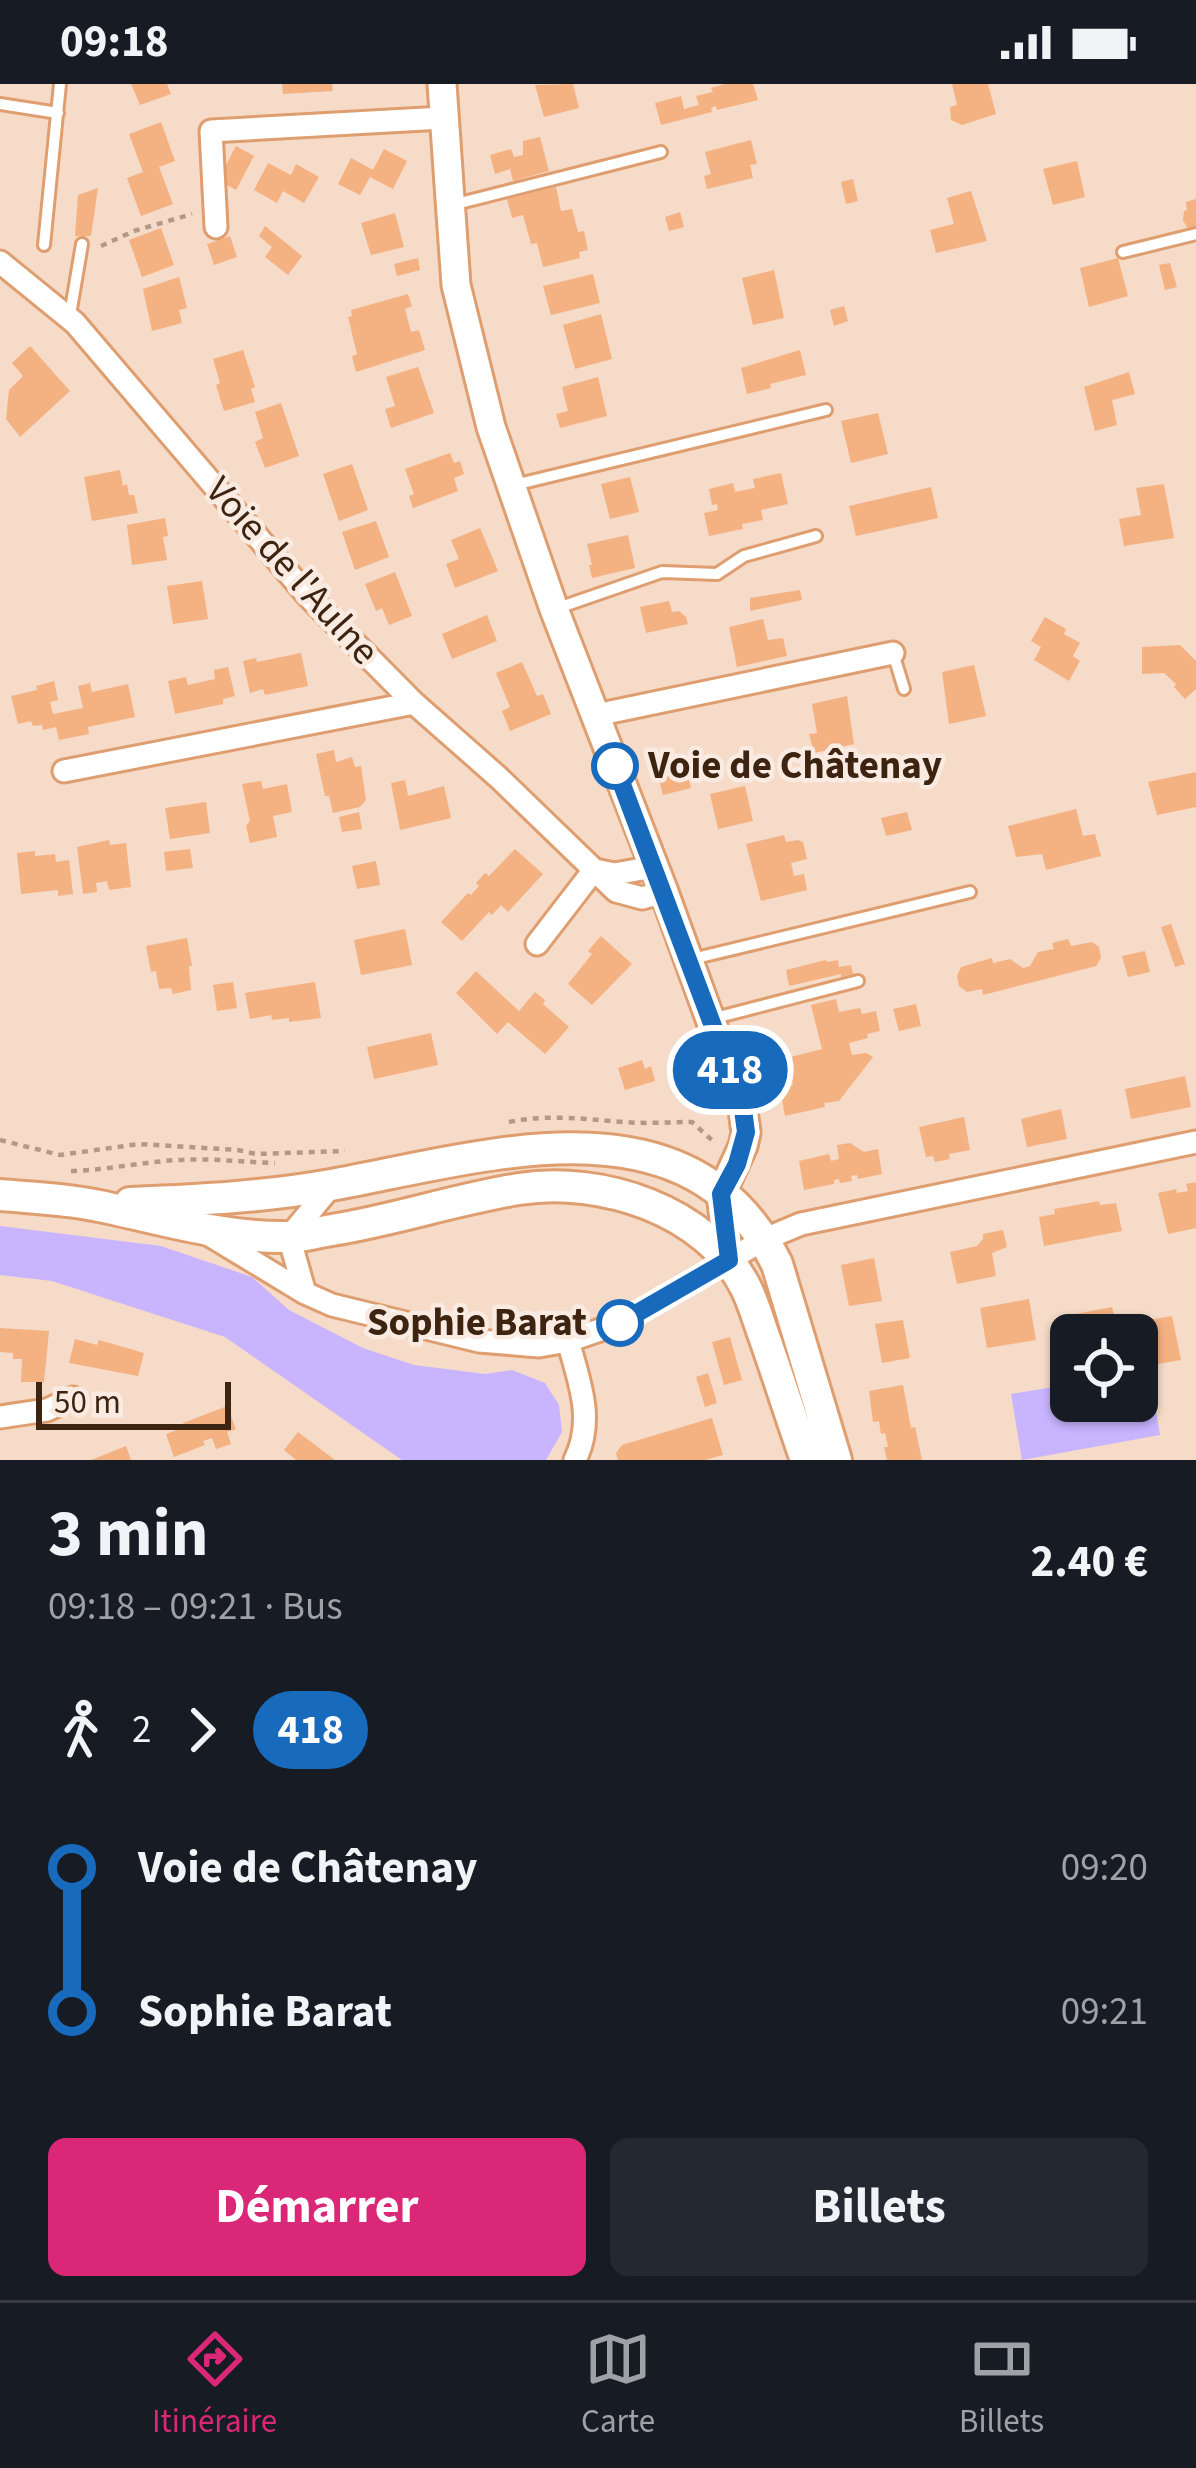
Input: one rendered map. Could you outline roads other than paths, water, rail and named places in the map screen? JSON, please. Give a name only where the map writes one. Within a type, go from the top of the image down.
[{"type":"main road","points":[[94,1204],[281,1194],[504,1153],[591,1148],[665,1160],[740,1209],[765,1239],[777,1264],[836,1460]]},
{"type":"main road","points":[[0,1195],[94,1204],[200,1230],[289,1237],[374,1223],[519,1189],[554,1186],[610,1192],[666,1212],[729,1260],[748,1290],[806,1460]]},
{"type":"street","points":[[442,84],[456,285],[491,428],[554,609],[743,1110],[746,1132],[737,1164],[721,1194],[729,1260]]},
{"type":"street","points":[[215,217],[211,131],[443,118]]},
{"type":"street","name":"Voie de l'Aulne","points":[[0,262],[69,319],[308,596],[414,704],[616,891],[642,898],[659,880]]},
{"type":"street","points":[[596,715],[893,653]]},
{"type":"street","points":[[64,771],[414,704]]},
{"type":"street","points":[[537,944],[594,870]]},
{"type":"street","points":[[200,1230],[332,1305],[479,1341],[539,1346],[620,1323],[765,1239],[801,1224],[1196,1142]]},
{"type":"street","points":[[305,1293],[289,1237],[332,1185]]},
{"type":"street","points":[[568,1341],[585,1401],[580,1458]]},
{"type":"street","points":[[0,1417],[46,1409],[74,1398]]},
{"type":"lane","points":[[44,245],[60,84]]},
{"type":"lane","points":[[0,104],[58,113]]},
{"type":"lane","points":[[449,206],[661,152]]},
{"type":"lane","points":[[1123,252],[1196,234]]},
{"type":"lane","points":[[69,319],[82,244]]},
{"type":"lane","points":[[509,486],[826,410]]},
{"type":"lane","points":[[554,609],[662,572],[717,574],[744,556],[816,536]]},
{"type":"lane","points":[[893,653],[904,689]]},
{"type":"lane","points":[[689,960],[970,892]]},
{"type":"lane","points":[[711,1019],[858,981]]},
{"type":"place","name":"Voie de Châtenay","points":[[615,766]]},
{"type":"place","name":"Sophie Barat","points":[[620,1323]]}]
